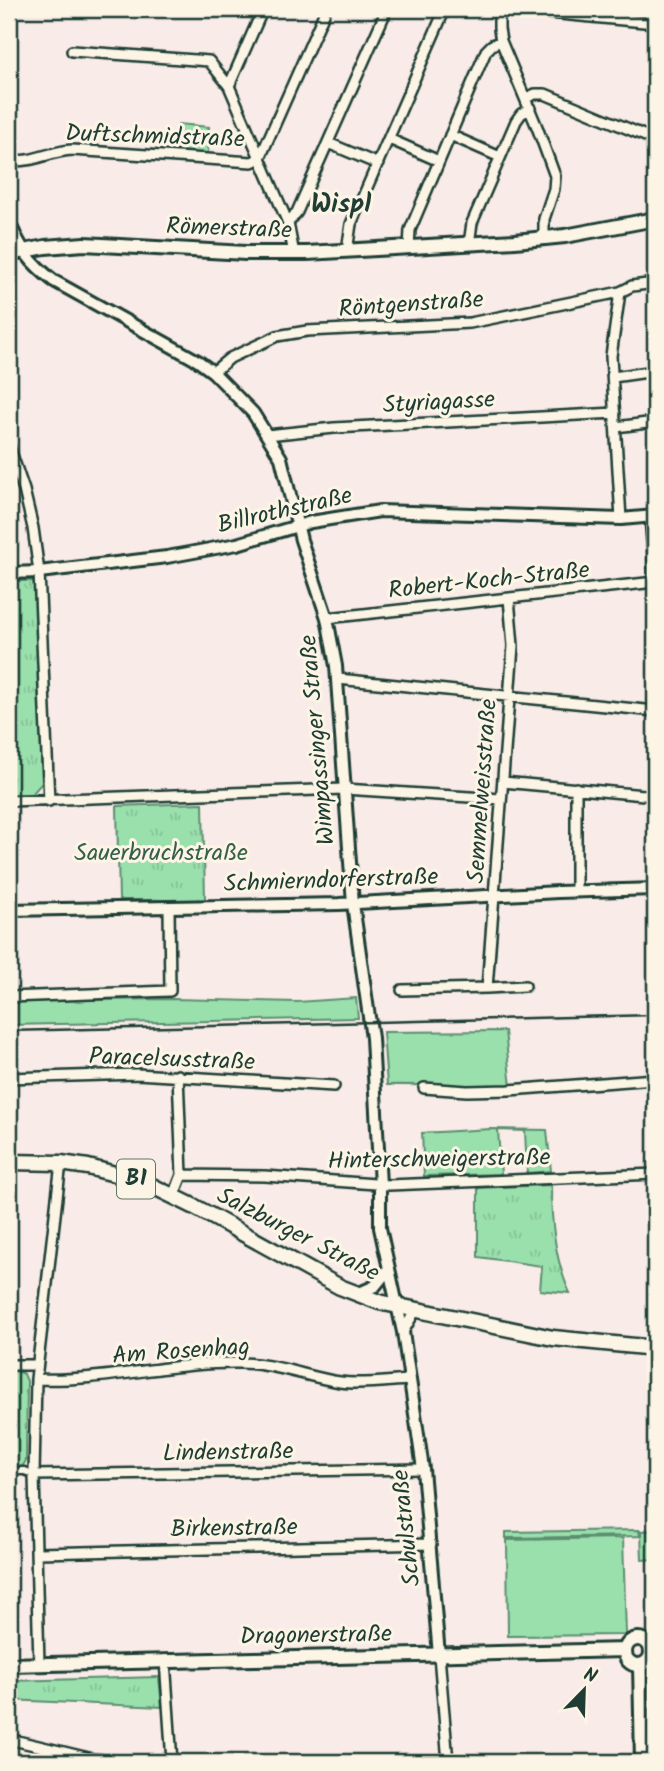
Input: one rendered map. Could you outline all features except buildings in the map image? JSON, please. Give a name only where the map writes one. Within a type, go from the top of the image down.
[{"type":"main road","name":"Römerstraße","points":[[9,254],[22,250],[84,244],[294,254],[409,248],[544,238],[655,219]]},
{"type":"main road","name":"Salzburger Straße","points":[[9,1162],[61,1163],[117,1173],[174,1195],[340,1287],[397,1307],[553,1338],[655,1348]]},
{"type":"main road","name":"Dragonerstraße","points":[[9,1665],[625,1650],[628,1643],[634,1639],[643,1639],[654,1650],[646,1663],[639,1665]]},
{"type":"main road","points":[[625,1650],[631,1663],[639,1665],[642,1762]]},
{"type":"street","points":[[229,86],[263,9]]},
{"type":"street","points":[[260,158],[326,9]]},
{"type":"street","points":[[288,223],[297,212],[387,9]]},
{"type":"street","points":[[346,251],[351,224],[445,9]]},
{"type":"street","points":[[499,9],[501,41],[555,176],[554,189],[544,219],[544,238]]},
{"type":"street","points":[[506,9],[575,12],[655,23]]},
{"type":"street","points":[[409,248],[410,230],[486,51],[501,41]]},
{"type":"street","points":[[72,51],[209,61],[229,86],[288,223],[294,254]]},
{"type":"street","points":[[526,98],[545,94],[655,141]]},
{"type":"street","points":[[469,244],[472,223],[500,157],[518,117],[530,108]]},
{"type":"street","points":[[450,135],[500,157]]},
{"type":"street","points":[[389,139],[439,161]]},
{"type":"street","points":[[328,143],[378,164]]},
{"type":"street","name":"Duftschmidstraße","points":[[9,160],[26,161],[62,150],[247,163],[260,158]]},
{"type":"street","name":"Wimpassinger Straße","points":[[9,222],[22,250],[34,267],[214,372],[253,413],[281,458],[298,526],[327,618],[338,679],[353,904],[372,1038],[380,1227],[397,1307]]},
{"type":"street","name":"Röntgenstraße","points":[[214,372],[230,358],[277,336],[307,331],[470,323],[655,283]]},
{"type":"street","points":[[620,292],[611,356],[621,519]]},
{"type":"street","points":[[613,377],[655,371]]},
{"type":"street","name":"Styriagasse","points":[[267,435],[334,428],[615,413]]},
{"type":"street","points":[[616,427],[655,422]]},
{"type":"street","points":[[9,446],[27,503],[39,572],[49,801]]},
{"type":"street","name":"Billrothstraße","points":[[9,573],[167,557],[214,549],[298,526],[362,513],[390,511],[621,519],[652,517]]},
{"type":"street","points":[[652,517],[655,581]]},
{"type":"street","name":"Robert-Koch-Straße","points":[[327,618],[655,581]]},
{"type":"street","name":"Semmelweisstraße","points":[[487,988],[513,646],[509,598]]},
{"type":"street","points":[[338,679],[655,711]]},
{"type":"street","points":[[503,782],[655,796]]},
{"type":"street","points":[[576,788],[576,891]]},
{"type":"street","points":[[9,801],[344,789],[501,799]]},
{"type":"street","name":"Schmierndorferstraße","points":[[9,910],[353,904],[655,889]]},
{"type":"street","points":[[9,997],[170,991],[169,908]]},
{"type":"street","points":[[402,990],[525,986]]},
{"type":"street","points":[[174,1195],[182,1175],[178,1075]]},
{"type":"street","name":"Paracelsusstraße","points":[[9,1078],[178,1075],[261,1083],[334,1086]]},
{"type":"street","points":[[424,1088],[509,1090],[655,1079]]},
{"type":"street","points":[[39,1664],[34,1475],[36,1379],[61,1163]]},
{"type":"street","name":"Hinterschweigerstraße","points":[[182,1175],[265,1176],[380,1185],[655,1174]]},
{"type":"street","points":[[357,1294],[375,1286],[388,1270]]},
{"type":"street","name":"Schulstraße","points":[[397,1307],[411,1380],[423,1469],[448,1762]]},
{"type":"street","points":[[403,1332],[415,1311]]},
{"type":"street","name":"Am Rosenhag","points":[[36,1379],[120,1376],[160,1369],[240,1363],[261,1364],[340,1382],[411,1380]]},
{"type":"street","points":[[9,1365],[37,1366]]},
{"type":"street","name":"Lindenstraße","points":[[34,1475],[423,1469]]},
{"type":"street","points":[[9,1471],[25,1471],[34,1475]]},
{"type":"street","name":"Birkenstraße","points":[[37,1553],[431,1544]]},
{"type":"street","points":[[165,1660],[173,1762]]},
{"type":"street","points":[[9,1739],[93,1759],[125,1762]]},
{"type":"green space","points":[[178,124],[209,127],[208,156],[176,154]]},
{"type":"green space","points":[[9,581],[33,581],[36,589],[42,783],[32,794],[9,794]]},
{"type":"green space","name":"Sauerbruchstraße","points":[[203,803],[205,900],[119,900],[117,806]]},
{"type":"green space","points":[[356,998],[358,1018],[9,1025],[9,1001],[174,999],[297,1002]]},
{"type":"green space","points":[[505,1031],[511,1087],[387,1085],[383,1032]]},
{"type":"green space","points":[[491,1129],[547,1130],[551,1171],[527,1173],[525,1131],[498,1130],[501,1174],[424,1176],[422,1133]]},
{"type":"green space","points":[[551,1185],[555,1240],[570,1293],[540,1290],[542,1266],[478,1257],[478,1188]]},
{"type":"green space","points":[[9,1372],[24,1374],[27,1381],[26,1461],[21,1468],[9,1469]]},
{"type":"green space","points":[[639,1530],[640,1536],[506,1538],[506,1532]]},
{"type":"green space","points":[[655,1530],[655,1559],[642,1560],[641,1531]]},
{"type":"green space","points":[[623,1538],[626,1635],[508,1636],[507,1540]]},
{"type":"green space","points":[[159,1677],[162,1707],[9,1700],[9,1681]]},
{"type":"railway","points":[[9,1031],[655,1015]]},
{"type":"district","name":"Wispl","points":[[341,205]]}]
